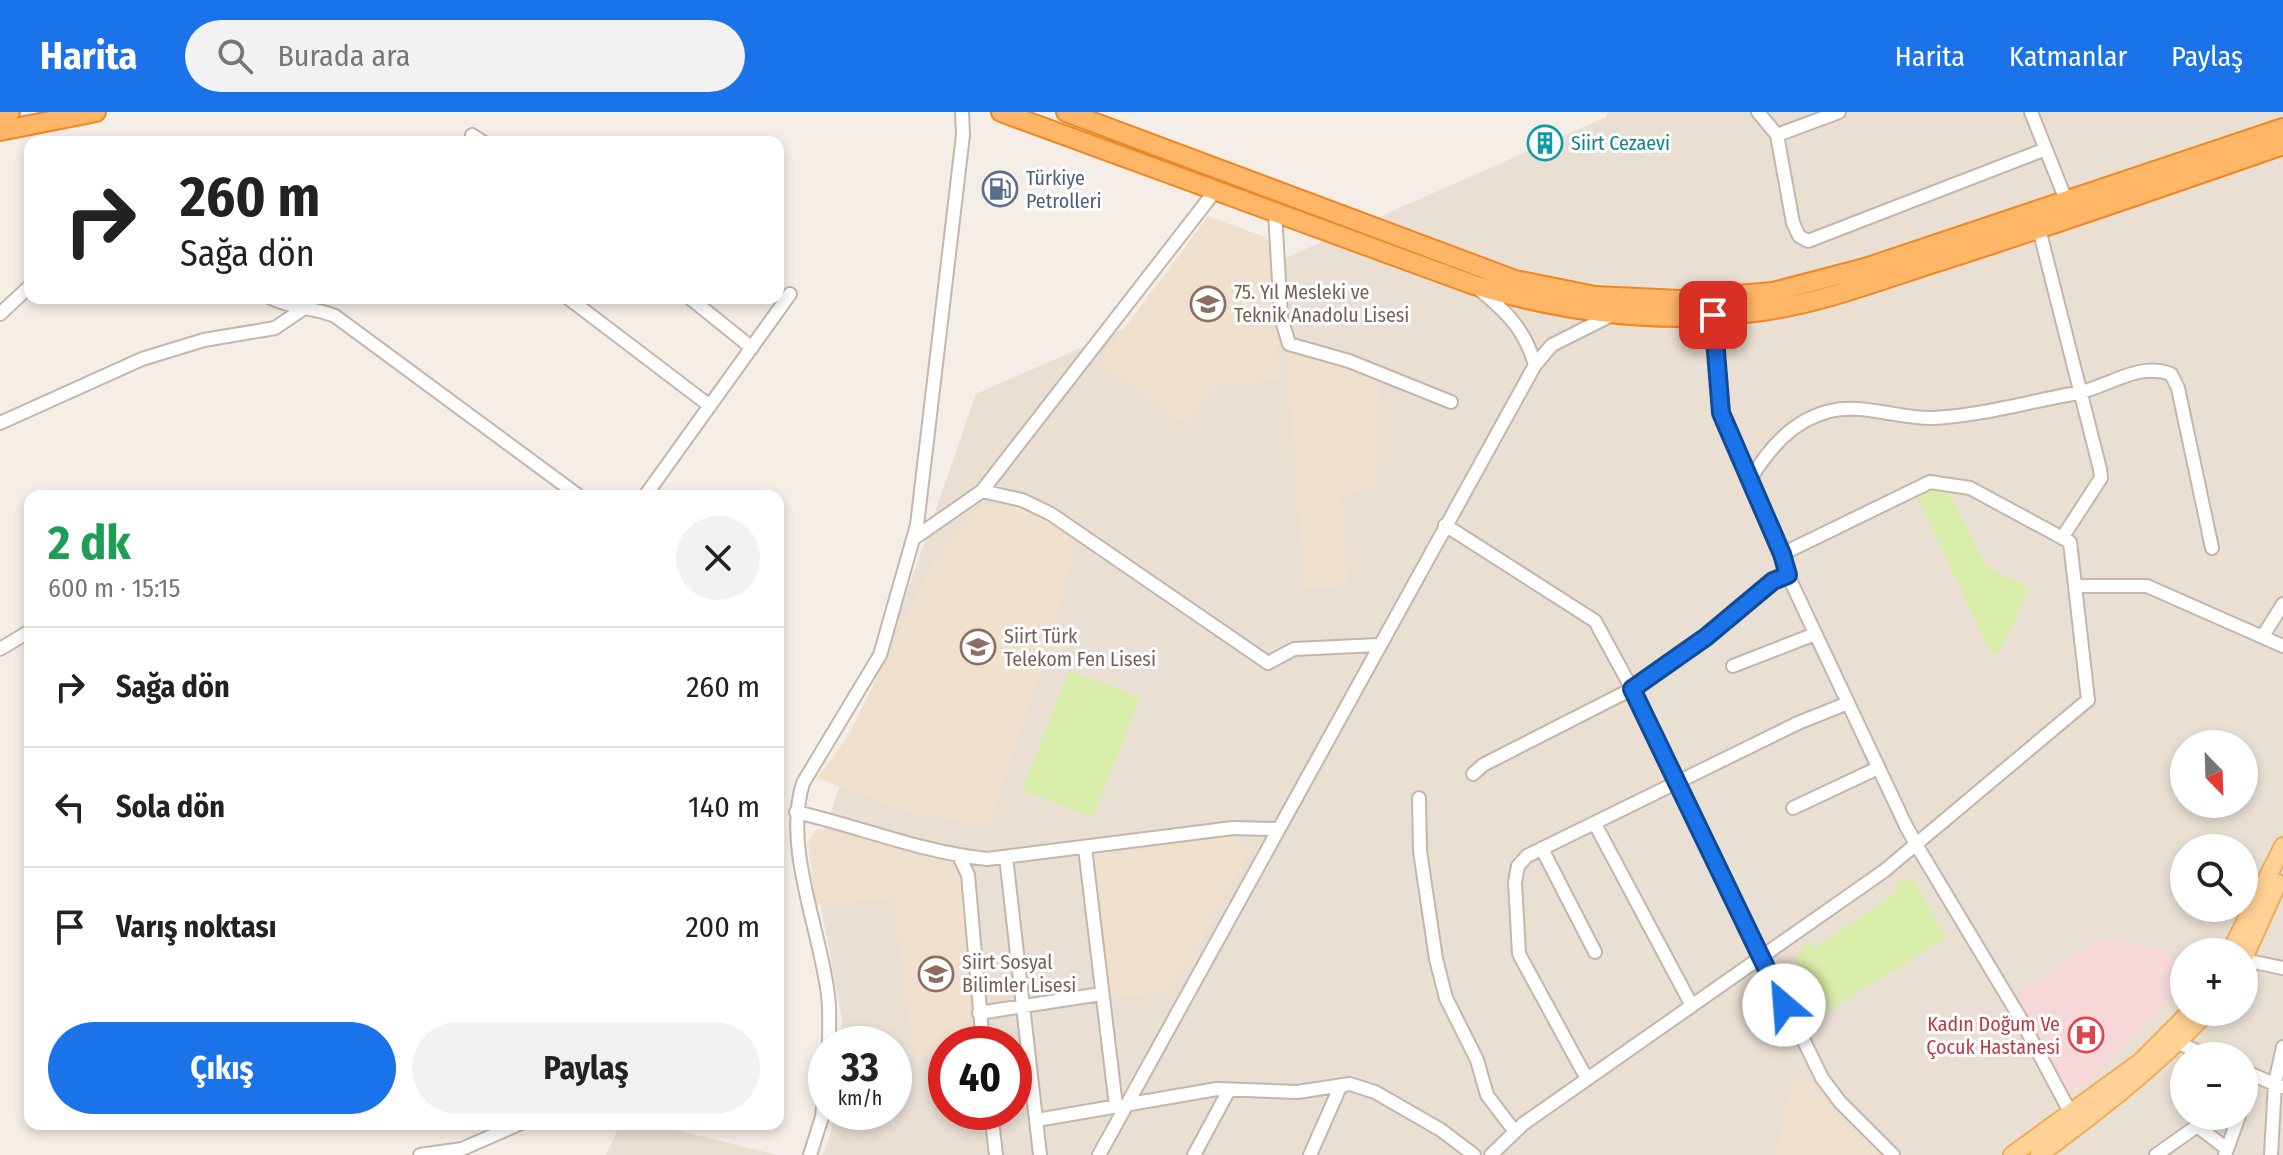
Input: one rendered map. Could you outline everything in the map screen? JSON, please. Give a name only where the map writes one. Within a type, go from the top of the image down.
[{"type":"highway","points":[[0,114],[10,112]]},
{"type":"highway","points":[[0,131],[96,112]]},
{"type":"highway","points":[[1001,112],[1474,285],[1535,304],[1616,314],[1713,315],[1762,311],[1804,303],[2039,229],[2283,145]]},
{"type":"highway","points":[[1066,112],[1462,263],[1515,280],[1595,296],[1680,300],[1773,292],[1865,268],[2283,128]]},
{"type":"main road","points":[[2237,938],[2283,846]]},
{"type":"main road","points":[[2254,938],[2283,873]]},
{"type":"main road","points":[[2039,1155],[2121,1093],[2180,1026]]},
{"type":"main road","points":[[2012,1155],[2189,1026]]},
{"type":"street","points":[[829,1026],[828,996],[797,838],[796,812],[803,783],[880,655],[913,539],[963,135],[962,112]]},
{"type":"street","points":[[1758,112],[1777,135],[1793,223],[1799,236],[1808,241],[2046,149]]},
{"type":"street","points":[[1777,135],[1839,112]]},
{"type":"street","points":[[2031,112],[2066,200]]},
{"type":"street","points":[[913,539],[982,491],[1215,191]]},
{"type":"street","points":[[1275,212],[1281,317],[1289,344],[1349,361],[1451,402]]},
{"type":"street","points":[[2039,229],[2101,478],[2062,538]]},
{"type":"street","points":[[1474,285],[1512,315],[1529,343],[1535,365]]},
{"type":"street","points":[[0,314],[24,292]]},
{"type":"street","points":[[784,303],[790,294]]},
{"type":"street","points":[[282,304],[320,310],[354,329],[571,490]]},
{"type":"street","points":[[576,304],[710,406]]},
{"type":"street","points":[[697,304],[752,348]]},
{"type":"street","points":[[649,490],[783,304]]},
{"type":"street","points":[[0,423],[142,359],[204,340],[259,332],[293,318],[303,309]]},
{"type":"street","points":[[1099,1155],[1122,1105],[1535,365],[1552,345],[1583,327],[1616,314]]},
{"type":"street","points":[[1713,315],[1721,413],[1782,554],[1788,575],[1917,846],[2019,1016],[2070,1112]]},
{"type":"street","points":[[1749,481],[1770,447],[1809,419],[1830,411],[1850,409],[1934,418],[2081,393],[2143,370],[2160,369],[2171,374],[2178,388],[2212,548]]},
{"type":"street","points":[[1491,1155],[1515,1132],[1587,1079],[1917,846],[2088,700],[2070,542],[1970,488],[1930,482],[1782,554]]},
{"type":"street","points":[[982,491],[1022,500],[1051,514],[1268,663],[1294,649],[1378,645]]},
{"type":"street","points":[[1445,525],[1595,621],[1679,783],[1759,957],[1822,1078],[1840,1102],[1893,1155]]},
{"type":"street","points":[[1473,774],[1483,765],[1632,689],[1706,637],[1773,581],[1788,575]]},
{"type":"street","points":[[2075,586],[2147,586],[2283,646]]},
{"type":"street","points":[[2263,636],[2283,604]]},
{"type":"street","points":[[1733,666],[1815,634]]},
{"type":"street","points":[[0,649],[24,635]]},
{"type":"street","points":[[1587,1079],[1519,954],[1515,894],[1518,866],[1542,849],[1798,723],[1848,703]]},
{"type":"street","points":[[1793,808],[1878,768]]},
{"type":"street","points":[[1419,798],[1420,851],[1436,959],[1446,998],[1477,1060],[1487,1095],[1515,1132]]},
{"type":"street","points":[[796,812],[959,856],[1006,857],[1233,828],[1276,829]]},
{"type":"street","points":[[1595,824],[1691,1004]]},
{"type":"street","points":[[1085,848],[1101,994],[1122,1105]]},
{"type":"street","points":[[1542,849],[1595,952]]},
{"type":"street","points":[[959,856],[968,875],[981,1026]]},
{"type":"street","points":[[1006,857],[1040,1155]]},
{"type":"street","points":[[2258,962],[2283,968]]},
{"type":"street","points":[[979,1013],[1101,994]]},
{"type":"street","points":[[2171,1040],[2176,1042]]},
{"type":"street","points":[[2271,1155],[2283,1047]]},
{"type":"street","points":[[2258,1077],[2279,1086]]},
{"type":"street","points":[[1037,1120],[1229,1090],[1297,1092],[1341,1085],[1375,1092],[1441,1130],[1474,1155]]},
{"type":"street","points":[[1310,1155],[1341,1085]]},
{"type":"street","points":[[1194,1155],[1229,1090]]},
{"type":"street","points":[[2156,1155],[2197,1126],[2226,1152],[2234,1130]]},
{"type":"street","points":[[484,1139],[489,1130]]},
{"type":"street","points":[[420,1155],[462,1149],[505,1130]]},
{"type":"street","points":[[810,1155],[818,1130]]},
{"type":"street","points":[[993,1130],[996,1155]]},
{"type":"shaded area","points":[[1608,112],[2283,112],[2283,1155],[822,1155],[831,1130],[912,1130],[912,1026],[842,1026],[813,863],[976,394],[1606,117]]},
{"type":"shaded area","name":"75. Yıl Mesleki ve Teknik Anadolu Lisesi","points":[[1208,216],[1265,237],[1272,245],[1279,380],[1215,386],[1188,426],[1098,363]]},
{"type":"shaded area","points":[[1286,349],[1380,376],[1377,485],[1341,497],[1349,585],[1304,589]]},
{"type":"shaded area","name":"Siirt Türk Telekom Fen Lisesi","points":[[980,504],[1033,509],[1077,540],[1056,621],[1066,629],[1061,666],[1043,667],[989,826],[909,813],[817,778],[848,736],[933,563]]},
{"type":"shaded area","name":"Siirt Sosyal Bilimler Lisesi","points":[[818,828],[955,865],[961,878],[974,1026],[928,1026],[928,1055],[913,1057],[912,1026],[909,1026],[893,899],[815,905],[808,841]]},
{"type":"shaded area","points":[[1234,835],[1248,854],[1171,991],[1106,1000],[1092,858]]},
{"type":"shaded area","name":"Kadın Doğum Ve Çocuk Hastanesi","points":[[2098,939],[2161,949],[2170,958],[2170,999],[2096,1076],[2069,1094],[2016,995]]},
{"type":"shaded area","points":[[1794,1072],[1881,1155],[1775,1155]]},
{"type":"shaded area","points":[[617,1130],[676,1130],[777,1155],[606,1155]]},
{"type":"green space","points":[[1932,488],[1949,494],[1986,566],[2030,588],[2000,651],[1991,654],[1918,498]]},
{"type":"green space","points":[[1069,670],[1140,698],[1093,817],[1022,790]]},
{"type":"green space","points":[[1904,878],[1913,879],[1946,938],[1819,1017],[1805,992],[1801,994],[1792,973],[1801,948],[1809,940],[1815,948],[1899,890],[1895,882]]},
{"type":"place","name":"Siirt Cezaevi","points":[[1545,143]]},
{"type":"place","name":"Türkiye Petrolleri","points":[[1000,189]]},
{"type":"place","name":"75. Yıl Mesleki ve Teknik Anadolu Lisesi","points":[[1208,304]]},
{"type":"place","name":"Siirt Türk Telekom Fen Lisesi","points":[[978,647]]},
{"type":"place","name":"Siirt Sosyal Bilimler Lisesi","points":[[936,974]]},
{"type":"place","name":"Kadın Doğum Ve Çocuk Hastanesi","points":[[2086,1035]]},
{"type":"route","points":[[1713,315],[1721,413],[1782,554],[1788,575],[1773,581],[1706,637],[1632,689],[1784,1005]]}]
